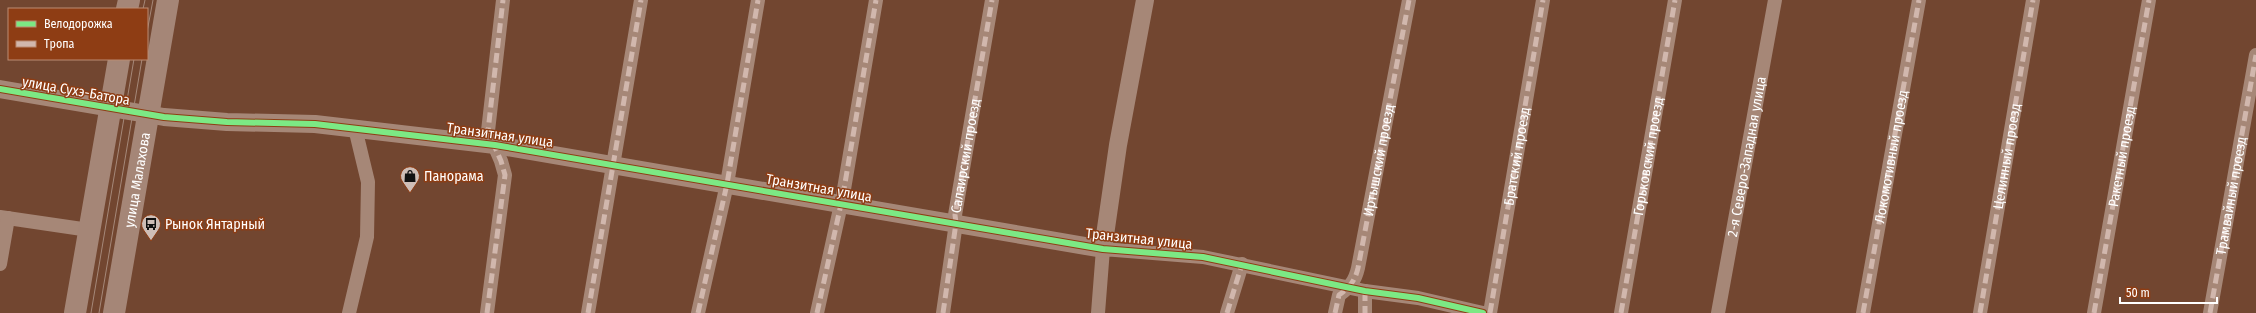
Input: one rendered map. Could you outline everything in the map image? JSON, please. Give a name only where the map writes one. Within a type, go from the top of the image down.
[{"type":"main road","name":"улица Малахова","points":[[114,313],[168,0]]},
{"type":"main road","points":[[75,313],[119,60]]},
{"type":"street","points":[[487,313],[504,174],[495,145],[488,131],[504,0]]},
{"type":"street","points":[[588,313],[641,0]]},
{"type":"street","points":[[698,313],[728,184],[758,0]]},
{"type":"street","points":[[816,313],[839,204],[843,195],[876,0]]},
{"type":"street","name":"Салаирский проезд","points":[[943,313],[956,223],[955,216],[992,0]]},
{"type":"street","points":[[1098,313],[1103,249],[1118,145],[1145,0]]},
{"type":"street","name":"Иртышский проезд","points":[[1335,313],[1339,295],[1349,288],[1355,279],[1358,268],[1409,0]]},
{"type":"street","name":"Братский проезд","points":[[1490,313],[1543,0]]},
{"type":"street","name":"Горьковский проезд","points":[[1621,313],[1675,0]]},
{"type":"street","name":"2-я Северо-Западная улица","points":[[1718,313],[1775,0]]},
{"type":"street","name":"Локомотивный проезд","points":[[1863,313],[1919,0]]},
{"type":"street","name":"Целинный проезд","points":[[1980,313],[2033,0]]},
{"type":"street","name":"Ракетный проезд","points":[[2094,313],[2149,0]]},
{"type":"street","name":"Трамвайный проезд","points":[[2210,313],[2256,55]]},
{"type":"street","name":"улица Сухэ-Батора","points":[[0,89],[148,116]]},
{"type":"street","name":"Транзитная улица","points":[[148,116],[227,122],[316,124],[495,145],[614,164],[1103,249],[1203,257],[1242,264],[1349,288],[1418,298],[1483,313]]},
{"type":"street","points":[[349,313],[367,237],[368,182],[355,128]]},
{"type":"street","points":[[0,264],[4,217],[89,230]]},
{"type":"street","points":[[1227,313],[1242,264]]},
{"type":"street","points":[[1365,291],[1365,313]]},
{"type":"tram line","points":[[143,8],[145,0]]},
{"type":"tram line","points":[[148,27],[153,0]]},
{"type":"tram line","points":[[91,313],[134,60]]},
{"type":"tram line","points":[[99,313],[142,60]]},
{"type":"marked path","points":[[487,313],[505,175],[501,161],[488,131],[503,0]]},
{"type":"marked path","points":[[588,313],[641,0]]},
{"type":"marked path","points":[[698,313],[727,184],[758,0]]},
{"type":"marked path","points":[[817,313],[843,195],[876,0]]},
{"type":"marked path","points":[[943,313],[956,223],[955,215],[992,0]]},
{"type":"marked path","points":[[1335,313],[1339,295],[1352,283],[1358,268],[1409,0]]},
{"type":"marked path","points":[[1490,313],[1543,0]]},
{"type":"marked path","points":[[1621,313],[1675,0]]},
{"type":"marked path","points":[[1863,313],[1919,0]]},
{"type":"marked path","points":[[1980,313],[2033,0]]},
{"type":"marked path","points":[[2094,313],[2149,0]]},
{"type":"marked path","points":[[2210,313],[2256,55]]},
{"type":"marked path","points":[[1227,313],[1242,264]]},
{"type":"marked path","points":[[1365,291],[1365,313]]},
{"type":"cycle path","points":[[0,89],[164,117],[227,122],[315,124],[495,145],[1103,249],[1203,257],[1365,291],[1418,298],[1483,313]]},
{"type":"place","name":"Панорама","points":[[410,193]]},
{"type":"place","name":"Рынок Янтарный","points":[[151,241]]}]
